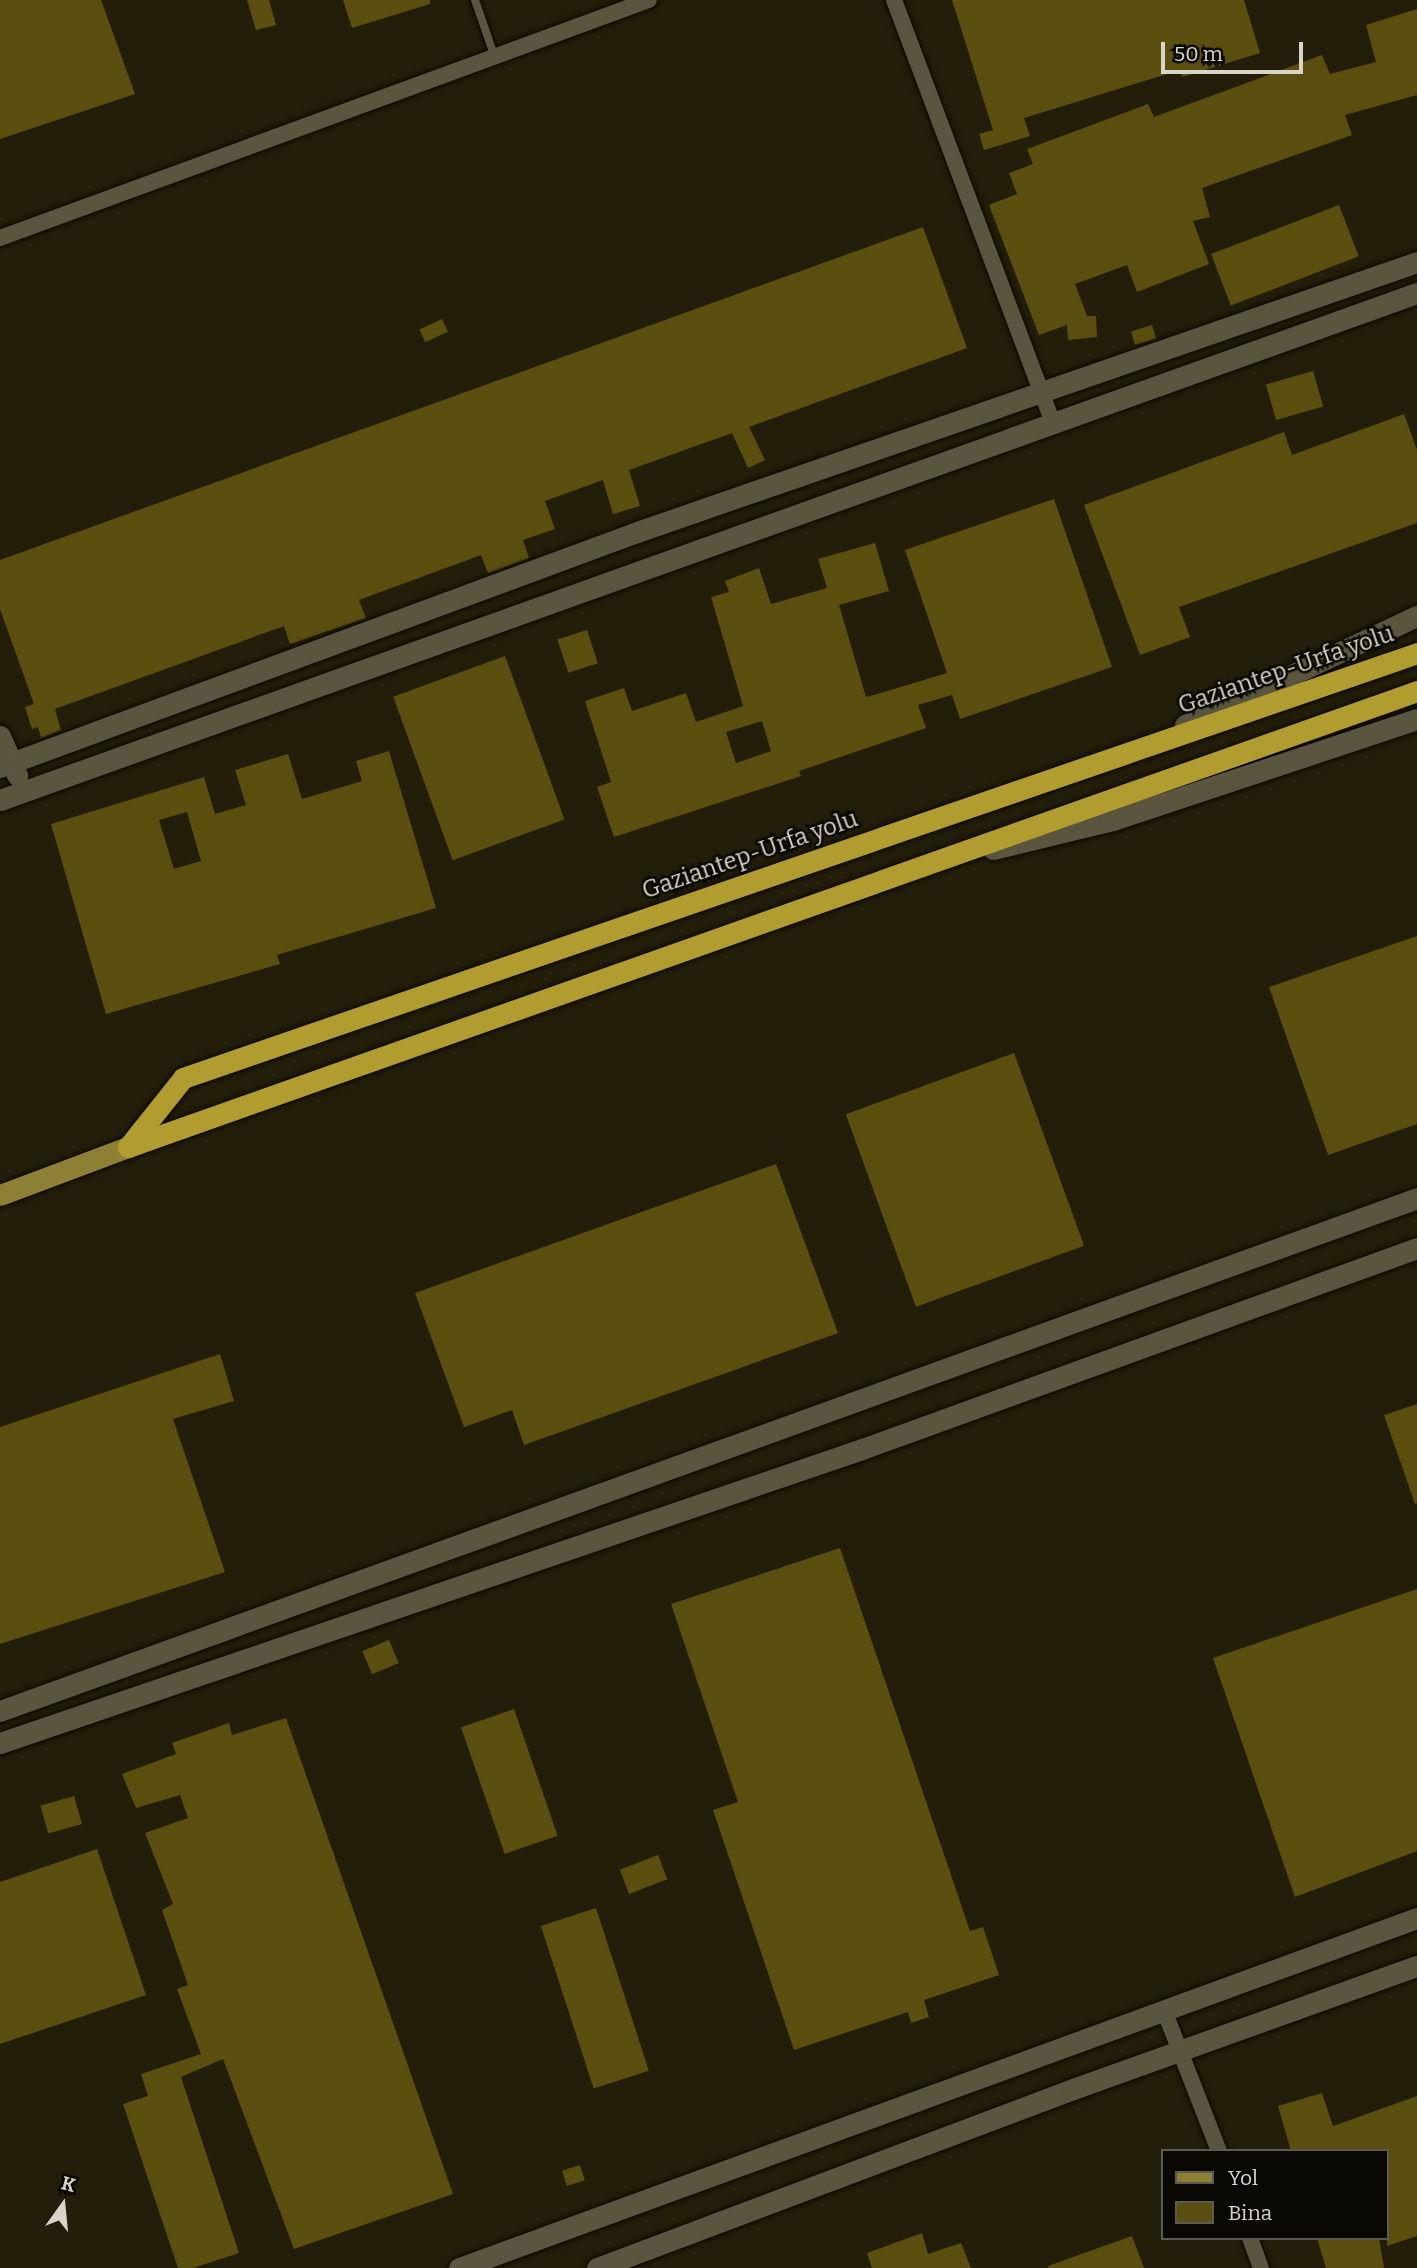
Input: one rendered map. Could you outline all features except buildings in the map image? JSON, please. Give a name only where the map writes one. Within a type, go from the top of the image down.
[{"type":"highway","name":"Gaziantep-Urfa yolu","points":[[128,1147],[183,1078],[1417,653]]},
{"type":"highway","points":[[128,1147],[1417,691]]},
{"type":"main road","points":[[0,1195],[128,1147]]},
{"type":"street","points":[[0,239],[649,0]]},
{"type":"street","points":[[894,0],[1052,420]]},
{"type":"street","points":[[5,765],[637,531],[1417,262]]},
{"type":"street","points":[[0,800],[1052,420],[1417,293]]},
{"type":"street","points":[[1136,750],[1417,616]]},
{"type":"street","points":[[920,867],[1112,820],[1417,719]]},
{"type":"street","points":[[0,736],[5,765],[23,790]]},
{"type":"street","points":[[0,1711],[1417,1198]]},
{"type":"street","points":[[0,1743],[862,1449],[1417,1248]]},
{"type":"street","points":[[459,2268],[1417,1918]]},
{"type":"street","points":[[597,2268],[1182,2049],[1417,1966]]},
{"type":"street","points":[[1164,2010],[1182,2049],[1218,2149]]},
{"type":"street","points":[[1251,2240],[1261,2268]]},
{"type":"lane","points":[[475,0],[494,55]]}]
